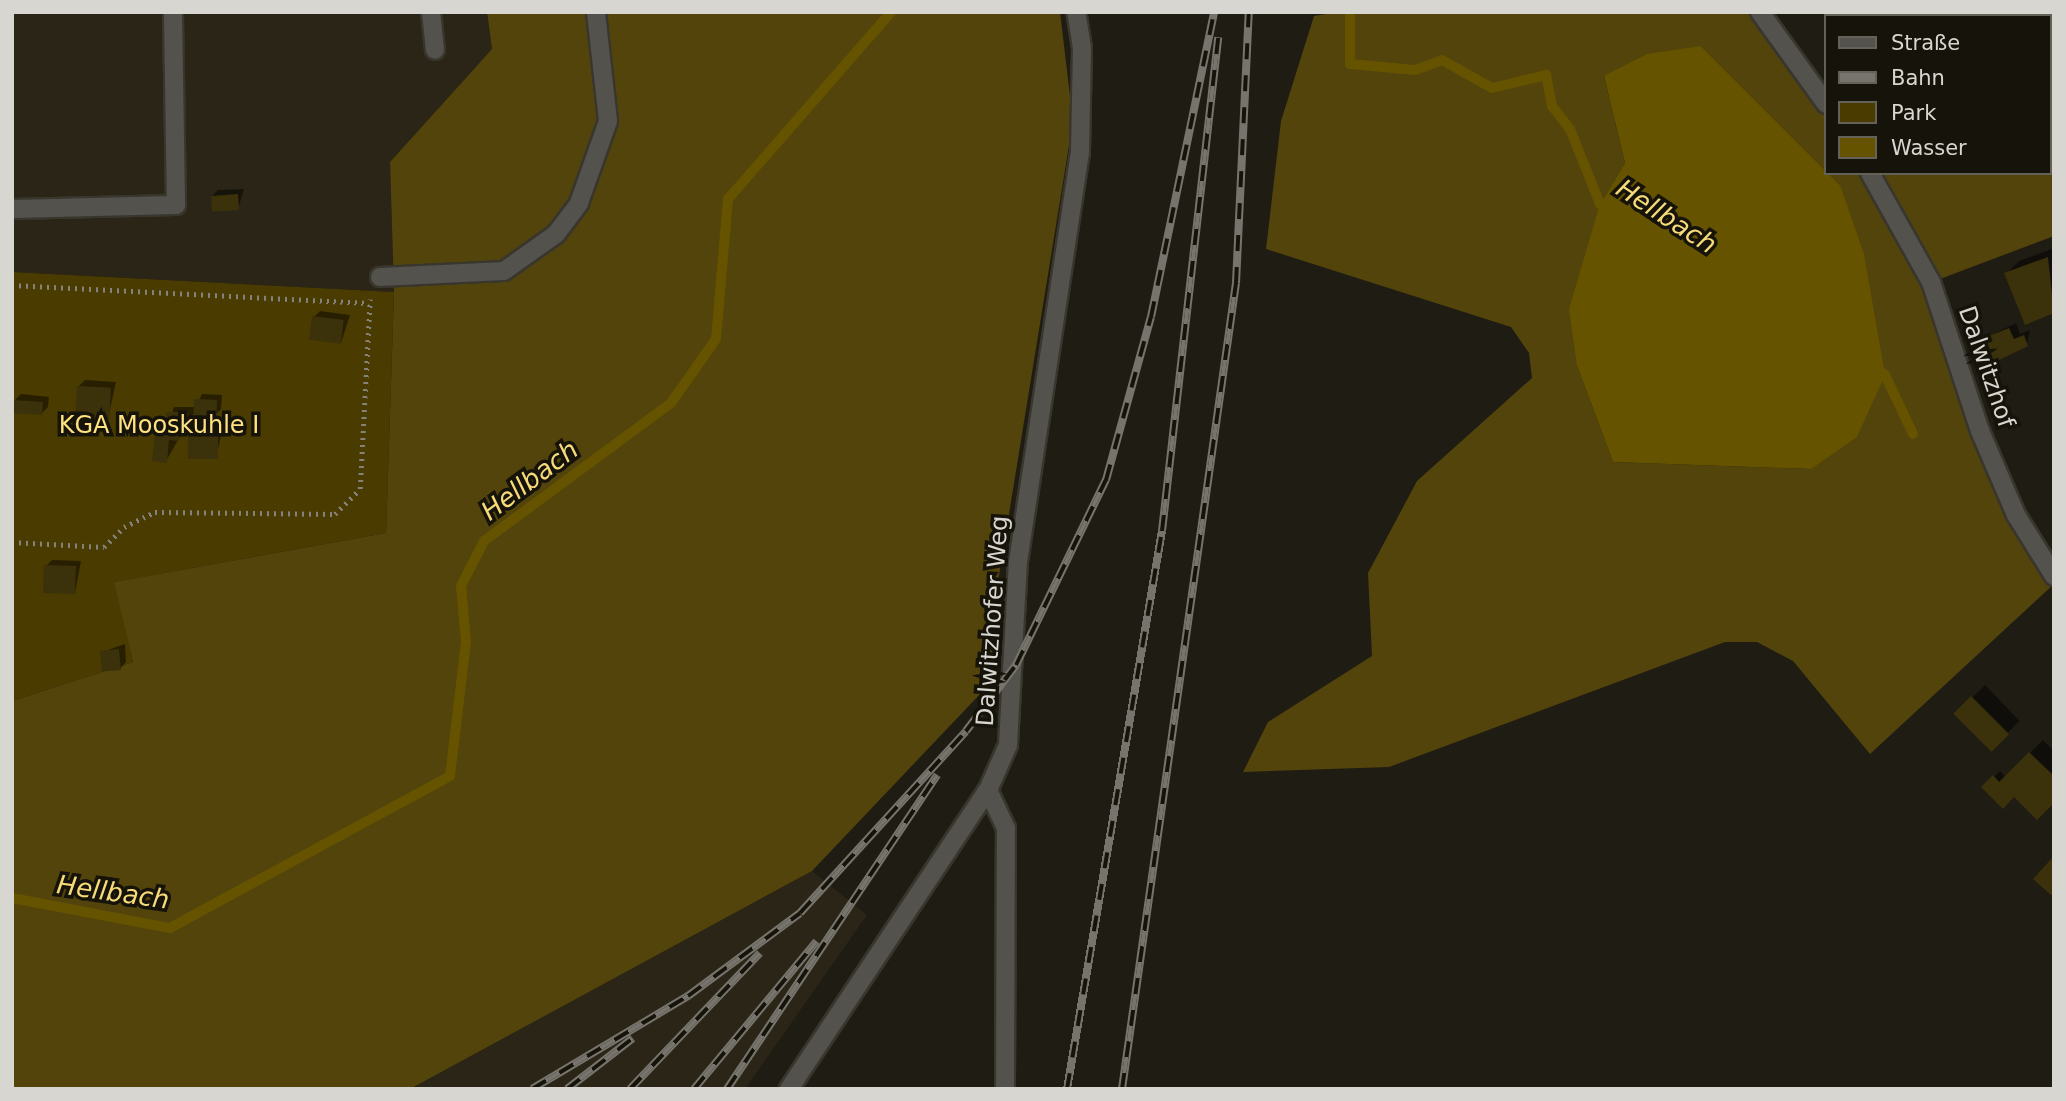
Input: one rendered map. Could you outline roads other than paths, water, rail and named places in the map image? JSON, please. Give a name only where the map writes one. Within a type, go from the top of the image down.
[{"type":"street","points":[[12,209],[176,205],[173,12]]},
{"type":"street","points":[[431,12],[435,50]]},
{"type":"street","points":[[380,276],[504,271],[556,233],[579,203],[608,121],[596,12]]},
{"type":"street","name":"Dalwitzhofer Weg","points":[[789,1089],[988,790],[1008,745],[1017,562],[1080,152],[1082,48],[1076,12]]},
{"type":"street","points":[[1760,12],[1825,103]]},
{"type":"street","name":"Dalwitzhof","points":[[1871,175],[1931,282],[1980,431],[2015,514],[2054,576]]},
{"type":"street","points":[[988,790],[1006,828],[1005,1089]]},
{"type":"water","points":[[1701,46],[1825,170],[1825,175],[1830,175],[1840,185],[1864,254],[1885,375],[1857,437],[1811,469],[1613,462],[1577,366],[1569,309],[1600,204],[1625,163],[1604,76],[1647,54]]},
{"type":"waterway","name":"Hellbach","points":[[12,898],[170,928],[450,776],[466,642],[461,586],[484,541],[671,403],[716,339],[728,199],[891,12]]},
{"type":"waterway","name":"Hellbach","points":[[1350,12],[1350,64],[1415,70],[1442,60],[1492,88],[1546,75],[1552,106],[1570,129],[1600,204],[1611,210]]},
{"type":"waterway","name":"Hellbach","points":[[1876,369],[1885,375],[1913,434]]},
{"type":"railway","points":[[532,1089],[688,996],[800,913],[966,731],[1016,665],[1106,480],[1151,317],[1214,12]]},
{"type":"railway","points":[[1122,1089],[1236,283],[1249,12]]},
{"type":"railway","points":[[1067,1089],[1162,531],[1218,37]]},
{"type":"railway","points":[[727,1089],[937,775]]},
{"type":"railway","points":[[694,1089],[817,941]]},
{"type":"railway","points":[[630,1089],[760,953]]},
{"type":"railway","points":[[567,1089],[633,1038]]},
{"type":"park label","name":"KGA Mooskuhle I","points":[[159,426]]}]
